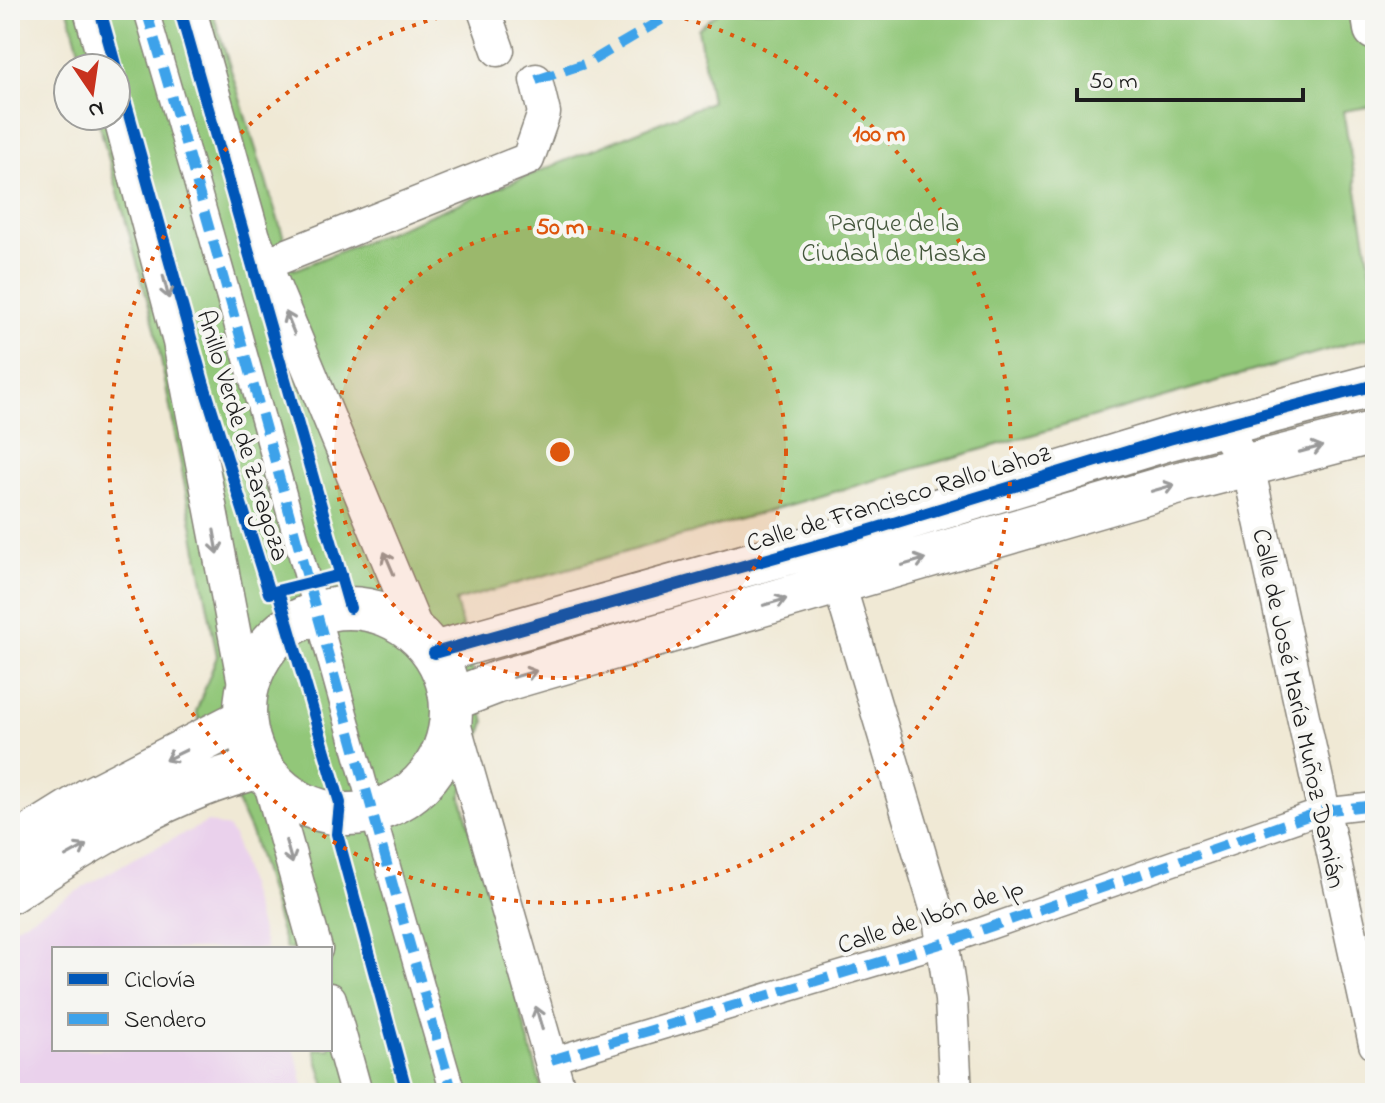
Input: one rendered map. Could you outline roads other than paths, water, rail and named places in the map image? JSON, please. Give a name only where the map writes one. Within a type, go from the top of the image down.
[{"type":"street","points":[[90,10],[102,52]]},
{"type":"street","name":"Anillo Verde de Zaragoza","points":[[146,10],[319,611],[371,811],[453,1093]]},
{"type":"street","points":[[190,10],[265,264],[426,644],[446,675],[451,708],[560,1093]]},
{"type":"street","points":[[484,10],[498,50]]},
{"type":"street","points":[[1372,10],[1375,29]]},
{"type":"street","points":[[265,264],[528,159],[544,113],[536,80]]},
{"type":"street","points":[[123,132],[179,342],[246,707],[249,742],[265,772],[315,947]]},
{"type":"street","name":"Calle de Francisco Rallo Lahoz","points":[[426,644],[1375,385]]},
{"type":"street","name":"Calle de José María Muñoz Damián","points":[[1221,426],[1248,466],[1375,1044]]},
{"type":"street","points":[[451,708],[498,682],[1375,432]]},
{"type":"street","points":[[839,584],[932,892],[944,943],[951,1000],[956,1093]]},
{"type":"street","points":[[10,848],[246,707],[254,667],[269,645],[289,626],[319,611],[354,607],[389,616],[426,644]]},
{"type":"street","points":[[265,772],[289,796],[315,808],[339,814],[371,811],[396,802],[418,787],[435,766],[446,742],[451,708]]},
{"type":"street","points":[[10,892],[161,805],[210,783],[265,772]]},
{"type":"street","name":"Calle de Ibón de Ip","points":[[551,1060],[944,943],[1322,811],[1375,805]]},
{"type":"street","points":[[332,1006],[356,1093]]},
{"type":"park label","name":"Parque de la Ciudad de Maska","points":[[894,237]]}]
